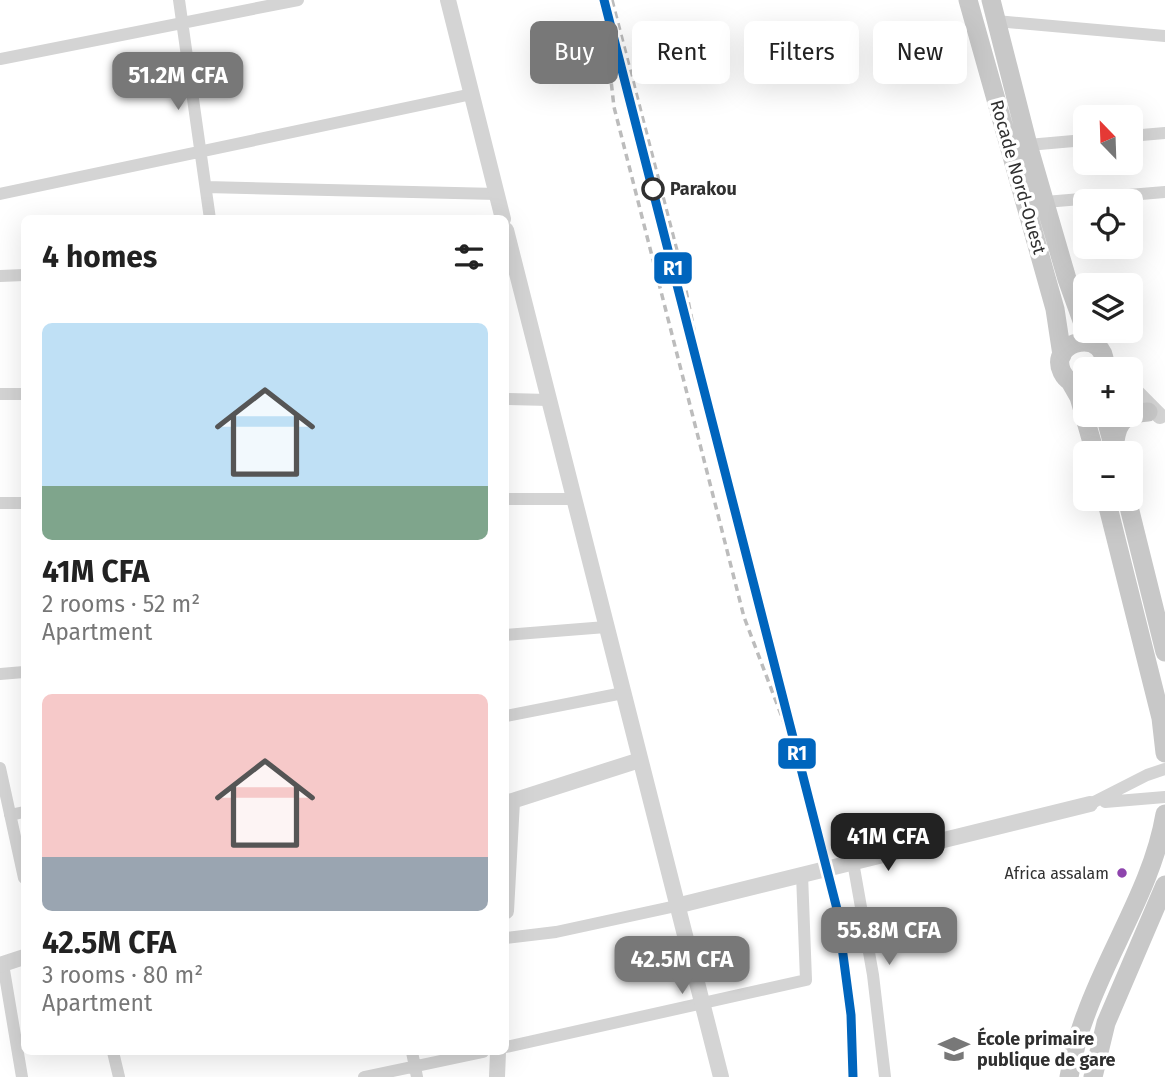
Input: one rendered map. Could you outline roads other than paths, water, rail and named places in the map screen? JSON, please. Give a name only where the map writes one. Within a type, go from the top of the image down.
[{"type":"main road","name":"Rocade Nord-Ouest","points":[[968,0],[1055,309],[1062,355],[1061,367],[1073,379]]},
{"type":"main road","name":"Rocade Nord-Ouest","points":[[991,0],[1028,145],[1073,296]]},
{"type":"main road","points":[[1062,355],[1070,345],[1082,341],[1094,344],[1102,357]]},
{"type":"main road","points":[[1113,441],[1120,424],[1131,415],[1158,416]]},
{"type":"main road","points":[[1109,511],[1161,718],[1164,744]]},
{"type":"main road","points":[[1130,511],[1165,652]]},
{"type":"main road","points":[[1069,1077],[1086,1013],[1150,869],[1162,833],[1165,814]]},
{"type":"main road","points":[[1093,1077],[1106,1023],[1165,885]]},
{"type":"street","points":[[179,0],[210,215]]},
{"type":"street","points":[[0,59],[298,0]]},
{"type":"street","points":[[448,0],[502,215]]},
{"type":"street","points":[[996,21],[1165,36]]},
{"type":"street","points":[[0,194],[471,94]]},
{"type":"street","points":[[1143,135],[1165,134]]},
{"type":"street","points":[[1028,145],[1073,142]]},
{"type":"street","points":[[206,187],[497,194]]},
{"type":"street","points":[[1045,202],[1165,192]]},
{"type":"street","points":[[511,271],[549,400],[721,1077]]},
{"type":"street","points":[[0,276],[21,275]]},
{"type":"street","points":[[0,394],[21,394]]},
{"type":"street","points":[[509,399],[549,400]]},
{"type":"street","points":[[1143,400],[1158,416]]},
{"type":"street","points":[[509,499],[573,499]]},
{"type":"street","points":[[0,503],[21,503]]},
{"type":"street","points":[[509,635],[606,627]]},
{"type":"street","points":[[0,674],[21,672]]},
{"type":"street","points":[[509,715],[622,693]]},
{"type":"street","points":[[1147,775],[1159,758],[1164,744]]},
{"type":"street","points":[[509,802],[640,760]]},
{"type":"street","points":[[0,769],[21,864]]},
{"type":"street","points":[[1090,804],[1147,775],[1165,769]]},
{"type":"street","points":[[509,938],[556,932],[676,906],[1090,804],[1165,797]]},
{"type":"street","points":[[10,815],[21,813]]},
{"type":"street","points":[[853,862],[873,975],[885,1077]]},
{"type":"street","points":[[509,1046],[806,980],[803,874]]},
{"type":"street","points":[[21,958],[1,964],[22,1077]]},
{"type":"street","points":[[114,1055],[119,1077]]},
{"type":"street","points":[[364,1077],[416,1071],[473,1055]]},
{"type":"street","points":[[497,1077],[498,1055]]},
{"type":"railway","points":[[602,0],[614,107],[744,617],[799,762]]},
{"type":"railway","points":[[612,0],[681,266],[694,330],[696,360]]},
{"type":"place","name":"Parakou","points":[[653,189]]},
{"type":"place","name":"Africa assalam","points":[[1122,873]]},
{"type":"place","name":"École primaire publique de gare","points":[[954,1049]]}]
